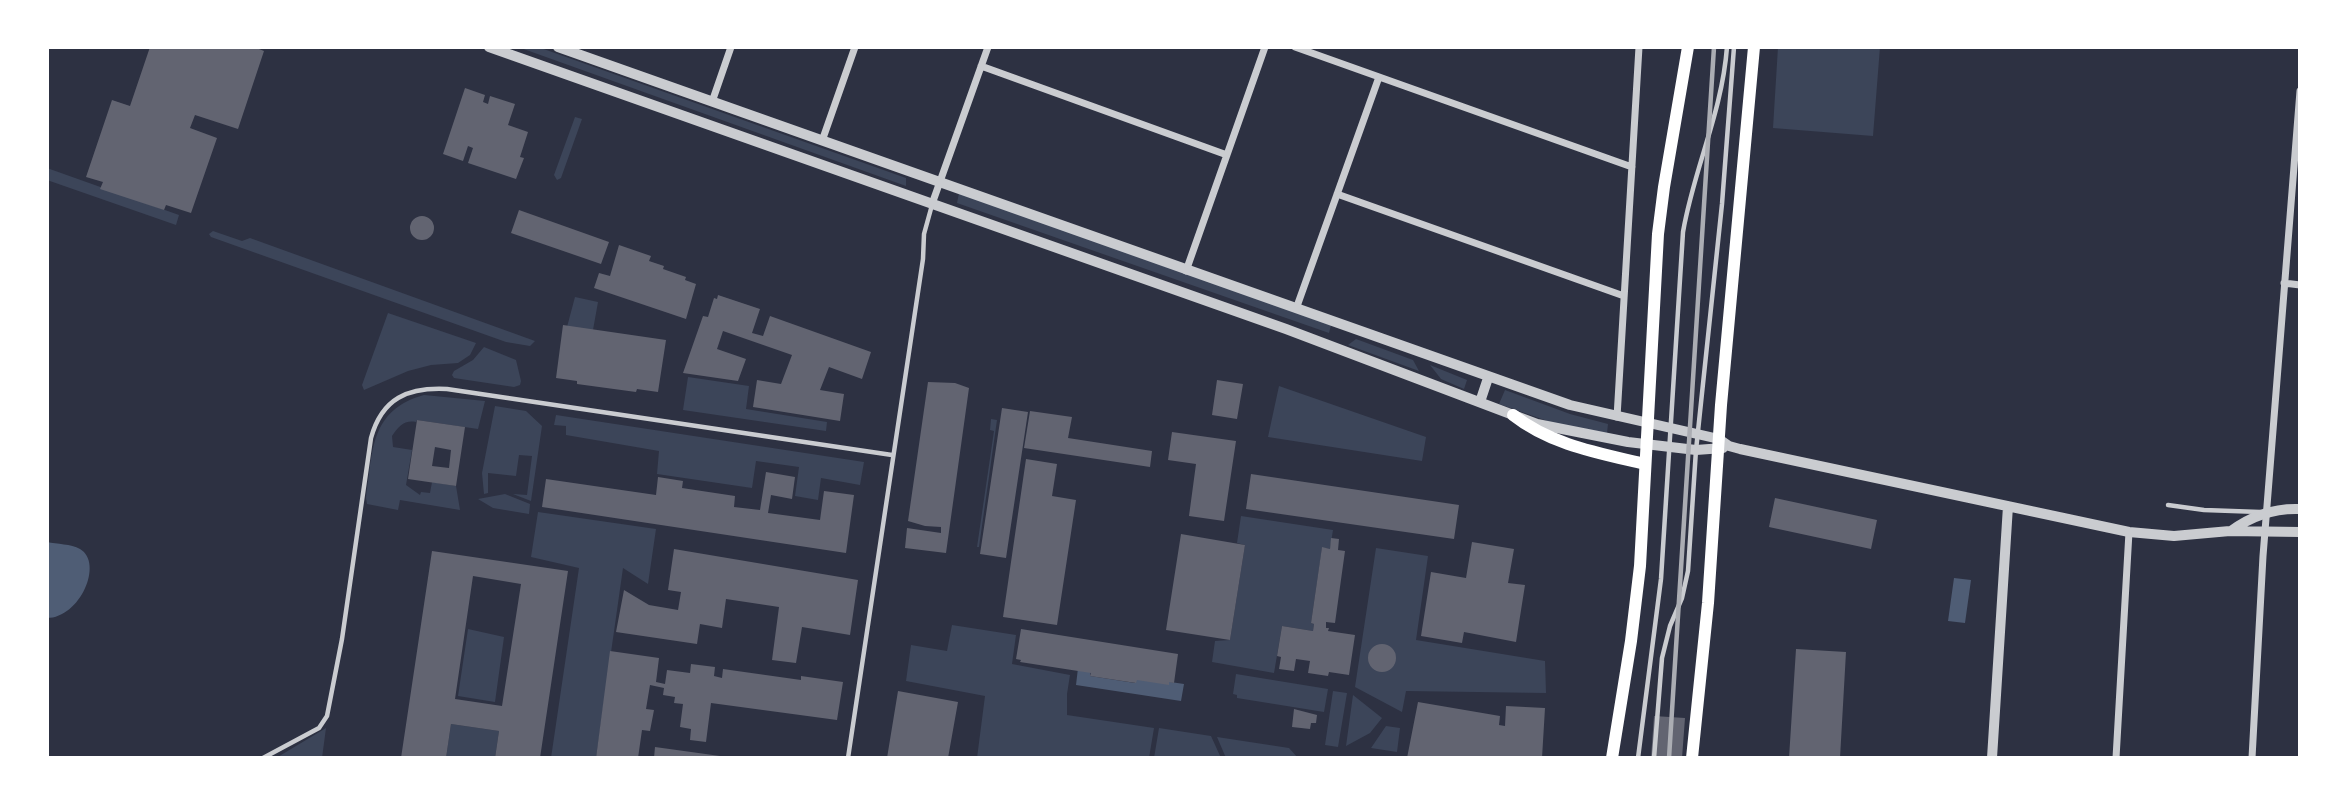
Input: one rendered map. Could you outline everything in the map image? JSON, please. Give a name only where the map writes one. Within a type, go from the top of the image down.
[{"type":"main road","points":[[1612,758],[1636,603],[1659,222],[1688,47]]},
{"type":"main road","points":[[1692,758],[1709,603],[1754,47]]},
{"type":"main road","points":[[1513,415],[1551,438],[1645,464]]},
{"type":"street","points":[[489,47],[1286,328],[1556,429],[1696,450],[1722,445]]},
{"type":"street","points":[[558,47],[1570,405],[1697,434],[1722,445],[2129,532],[2174,536],[2230,531],[2300,532]]},
{"type":"street","points":[[712,102],[731,47]]},
{"type":"street","points":[[822,141],[855,47]]},
{"type":"street","points":[[932,204],[988,47]]},
{"type":"street","points":[[1186,271],[1265,47]]},
{"type":"street","points":[[1295,47],[1632,167]]},
{"type":"street","points":[[1617,417],[1639,47]]},
{"type":"street","points":[[981,66],[1227,155]]},
{"type":"street","points":[[1296,309],[1379,77]]},
{"type":"street","points":[[2252,758],[2266,532],[2300,91]]},
{"type":"street","points":[[1337,194],[1624,296]]},
{"type":"street","points":[[2284,284],[2300,285]]},
{"type":"street","points":[[1480,402],[1488,377]]},
{"type":"street","points":[[1992,758],[2008,506]]},
{"type":"street","points":[[2230,531],[2243,522],[2268,512],[2300,509]]},
{"type":"street","points":[[2116,758],[2129,532]]},
{"type":"lane","points":[[1637,758],[1661,579],[1683,232],[1690,196],[1718,108],[1727,47]]},
{"type":"lane","points":[[1654,758],[1662,658],[1688,572],[1697,434],[1723,190],[1734,47]]},
{"type":"lane","points":[[848,758],[923,259],[924,234],[932,204]]},
{"type":"lane","points":[[263,758],[319,728],[327,716],[342,639],[371,438],[382,411],[403,395],[416,390],[447,389],[892,455]]},
{"type":"lane","points":[[2168,505],[2188,509],[2268,512]]},
{"type":"shaded area","points":[[518,47],[538,47],[906,178],[906,186]]},
{"type":"shaded area","points":[[1778,47],[1880,47],[1873,136],[1773,128]]},
{"type":"shaded area","points":[[575,117],[582,119],[561,178],[557,180],[554,175]]},
{"type":"shaded area","points":[[47,168],[179,215],[176,225],[47,180]]},
{"type":"shaded area","points":[[959,193],[1331,325],[1329,333],[957,203]]},
{"type":"shaded area","points":[[213,231],[242,241],[250,238],[535,341],[530,346],[506,342],[211,237],[209,234]]},
{"type":"shaded area","points":[[575,297],[598,302],[593,330],[567,327]]},
{"type":"shaded area","points":[[388,313],[476,343],[470,355],[458,363],[431,365],[408,371],[364,390],[362,385]]},
{"type":"shaded area","points":[[1356,339],[1413,360],[1419,371],[1348,345]]},
{"type":"shaded area","points":[[484,347],[516,360],[520,385],[514,387],[454,378],[454,371],[473,360]]},
{"type":"shaded area","points":[[1430,365],[1467,380],[1464,389],[1441,379]]},
{"type":"shaded area","points":[[688,377],[749,386],[746,409],[827,422],[826,431],[683,410]]},
{"type":"shaded area","points":[[1279,386],[1426,437],[1422,461],[1268,437]]},
{"type":"shaded area","points":[[1505,390],[1570,414],[1608,424],[1607,433],[1556,424],[1499,404]]},
{"type":"shaded area","points":[[424,395],[485,401],[478,429],[417,420],[402,424],[392,436],[393,447],[412,450],[406,485],[420,495],[421,492],[430,493],[432,482],[456,486],[460,510],[400,500],[398,510],[367,504],[377,434],[393,411]]},
{"type":"shaded area","points":[[495,406],[526,411],[542,426],[531,501],[513,494],[527,495],[532,456],[519,455],[516,476],[488,473],[488,493],[484,494],[482,473]]},
{"type":"shaded area","points":[[556,415],[864,462],[860,485],[821,478],[818,500],[795,496],[799,467],[756,461],[752,488],[657,474],[659,451],[566,435],[566,426],[554,425]]},
{"type":"shaded area","points":[[991,419],[997,420],[977,547],[994,431],[990,430]]},
{"type":"shaded area","points":[[505,494],[530,504],[529,514],[493,508],[478,499]]},
{"type":"shaded area","points":[[538,512],[656,529],[648,584],[623,568],[596,758],[551,758],[579,568],[531,557]]},
{"type":"shaded area","points":[[1241,516],[1333,530],[1330,549],[1322,548],[1311,623],[1314,624],[1313,631],[1282,626],[1274,673],[1212,662],[1215,641],[1230,640],[1245,545],[1237,543]]},
{"type":"shaded area","points":[[47,542],[80,549],[87,556],[90,566],[85,589],[78,600],[59,616],[47,618]]},
{"type":"shaded area","points":[[1376,548],[1428,556],[1416,640],[1545,661],[1546,693],[1406,691],[1402,712],[1355,687]]},
{"type":"shaded area","points":[[1954,578],[1971,580],[1965,623],[1948,621]]},
{"type":"shaded area","points":[[952,625],[1016,635],[1012,664],[1070,675],[1067,715],[1154,728],[1149,758],[977,758],[985,696],[906,681],[911,645],[947,651]]},
{"type":"shaded area","points":[[468,629],[504,637],[495,702],[458,696]]},
{"type":"shaded area","points":[[1078,668],[1091,670],[1090,676],[1135,683],[1137,677],[1184,684],[1181,701],[1076,685]]},
{"type":"shaded area","points":[[1236,674],[1328,689],[1324,712],[1237,698],[1237,695],[1233,694]]},
{"type":"shaded area","points":[[1333,691],[1347,693],[1338,747],[1325,745]]},
{"type":"shaded area","points":[[1353,695],[1382,718],[1370,733],[1346,746]]},
{"type":"shaded area","points":[[451,724],[499,731],[495,758],[446,758]]},
{"type":"shaded area","points":[[1386,726],[1400,728],[1397,752],[1371,748]]},
{"type":"shaded area","points":[[326,728],[322,758],[276,758]]},
{"type":"shaded area","points":[[1159,728],[1211,736],[1221,758],[1154,758]]},
{"type":"shaded area","points":[[1217,737],[1289,748],[1298,758],[1226,758]]},
{"type":"building","points":[[150,47],[254,47],[264,51],[238,129],[195,115],[190,128],[217,138],[191,213],[166,205],[164,210],[100,189],[103,182],[86,177],[112,100],[130,106]]},
{"type":"building","points":[[465,88],[485,95],[483,102],[488,104],[490,96],[515,104],[508,125],[528,132],[520,157],[524,158],[516,179],[468,163],[473,148],[468,146],[463,161],[443,154]]},
{"type":"building","points":[[519,210],[609,242],[601,264],[511,233]]},
{"type":"building","points":[[422,216],[431,219],[434,228],[431,237],[422,240],[413,237],[410,228],[413,219]]},
{"type":"building","points":[[619,245],[651,256],[649,261],[664,266],[663,269],[686,277],[685,280],[696,284],[686,319],[594,288],[599,273],[610,276]]},
{"type":"building","points":[[718,295],[760,309],[752,333],[763,336],[770,316],[871,352],[862,379],[829,367],[820,390],[844,394],[840,421],[753,407],[757,380],[781,384],[792,355],[723,331],[717,349],[746,359],[738,381],[683,373],[703,316],[708,317],[714,298],[717,299]]},
{"type":"building","points":[[563,325],[666,340],[658,392],[637,389],[636,392],[577,384],[577,381],[556,378]]},
{"type":"building","points":[[1217,380],[1243,384],[1237,419],[1212,415]]},
{"type":"building","points":[[928,382],[955,383],[969,388],[946,553],[905,548],[907,528],[941,533],[941,527],[908,521]]},
{"type":"building","points":[[1002,408],[1028,412],[1006,558],[980,554]]},
{"type":"building","points":[[1030,411],[1072,417],[1068,438],[1152,451],[1150,467],[1024,448]]},
{"type":"building","points":[[417,420],[465,427],[456,486],[408,479]],"holes":[[[435,447],[451,450],[449,468],[432,466]]]},
{"type":"building","points":[[1172,432],[1236,441],[1224,521],[1189,516],[1196,464],[1168,460]]},
{"type":"building","points":[[1026,459],[1057,464],[1052,496],[1076,500],[1057,625],[1003,617]]},
{"type":"building","points":[[766,472],[795,477],[792,499],[771,495],[768,513],[820,520],[824,491],[854,495],[846,553],[542,507],[546,479],[656,495],[658,477],[683,481],[682,488],[735,496],[734,507],[760,510]]},
{"type":"building","points":[[1251,474],[1459,505],[1454,539],[1246,509]]},
{"type":"building","points":[[1775,498],[1877,520],[1871,549],[1769,527]]},
{"type":"building","points":[[1181,534],[1245,545],[1230,640],[1166,630]]},
{"type":"building","points":[[1331,538],[1339,539],[1338,550],[1345,551],[1335,623],[1326,622],[1326,628],[1329,628],[1328,631],[1355,635],[1349,675],[1308,673],[1310,661],[1296,659],[1294,671],[1279,669],[1281,657],[1277,656],[1282,626],[1313,631],[1314,624],[1311,623],[1322,547],[1330,549]]},
{"type":"building","points":[[1472,542],[1514,549],[1508,583],[1525,585],[1516,642],[1464,632],[1462,643],[1421,636],[1431,572],[1466,578]]},
{"type":"building","points":[[674,549],[858,580],[850,635],[802,627],[796,663],[772,660],[779,607],[726,599],[722,628],[700,624],[697,644],[616,632],[624,590],[649,605],[678,610],[681,592],[668,590]]},
{"type":"building","points":[[432,551],[568,571],[540,758],[495,758],[499,731],[451,724],[446,758],[401,758]],"holes":[[[473,576],[521,584],[502,706],[455,699]]]},
{"type":"building","points":[[1021,629],[1178,654],[1174,683],[1169,682],[1169,685],[1137,680],[1136,683],[1020,662],[1021,660],[1016,659]]},
{"type":"building","points":[[1382,644],[1392,648],[1396,658],[1392,668],[1382,672],[1372,668],[1368,658],[1372,648]]},
{"type":"building","points":[[1796,649],[1846,652],[1840,758],[1789,758]]},
{"type":"building","points":[[610,651],[659,658],[656,682],[665,684],[667,670],[690,673],[691,664],[715,667],[714,676],[722,678],[723,669],[801,680],[801,676],[843,682],[837,720],[711,703],[706,742],[690,740],[691,729],[680,727],[683,704],[674,703],[675,697],[663,695],[664,688],[650,685],[646,709],[654,710],[650,731],[642,730],[638,758],[596,758]]},
{"type":"building","points":[[898,691],[958,702],[948,758],[887,758]]},
{"type":"building","points":[[1418,702],[1500,716],[1499,725],[1505,726],[1506,706],[1545,708],[1542,758],[1407,758]]},
{"type":"building","points":[[1294,709],[1317,715],[1316,723],[1311,723],[1310,729],[1292,727]]},
{"type":"building","points":[[1654,716],[1685,718],[1682,758],[1651,758]]},
{"type":"building","points":[[655,747],[720,756],[720,758],[654,758]]},
{"type":"railway","points":[[1669,758],[1714,47]]}]
